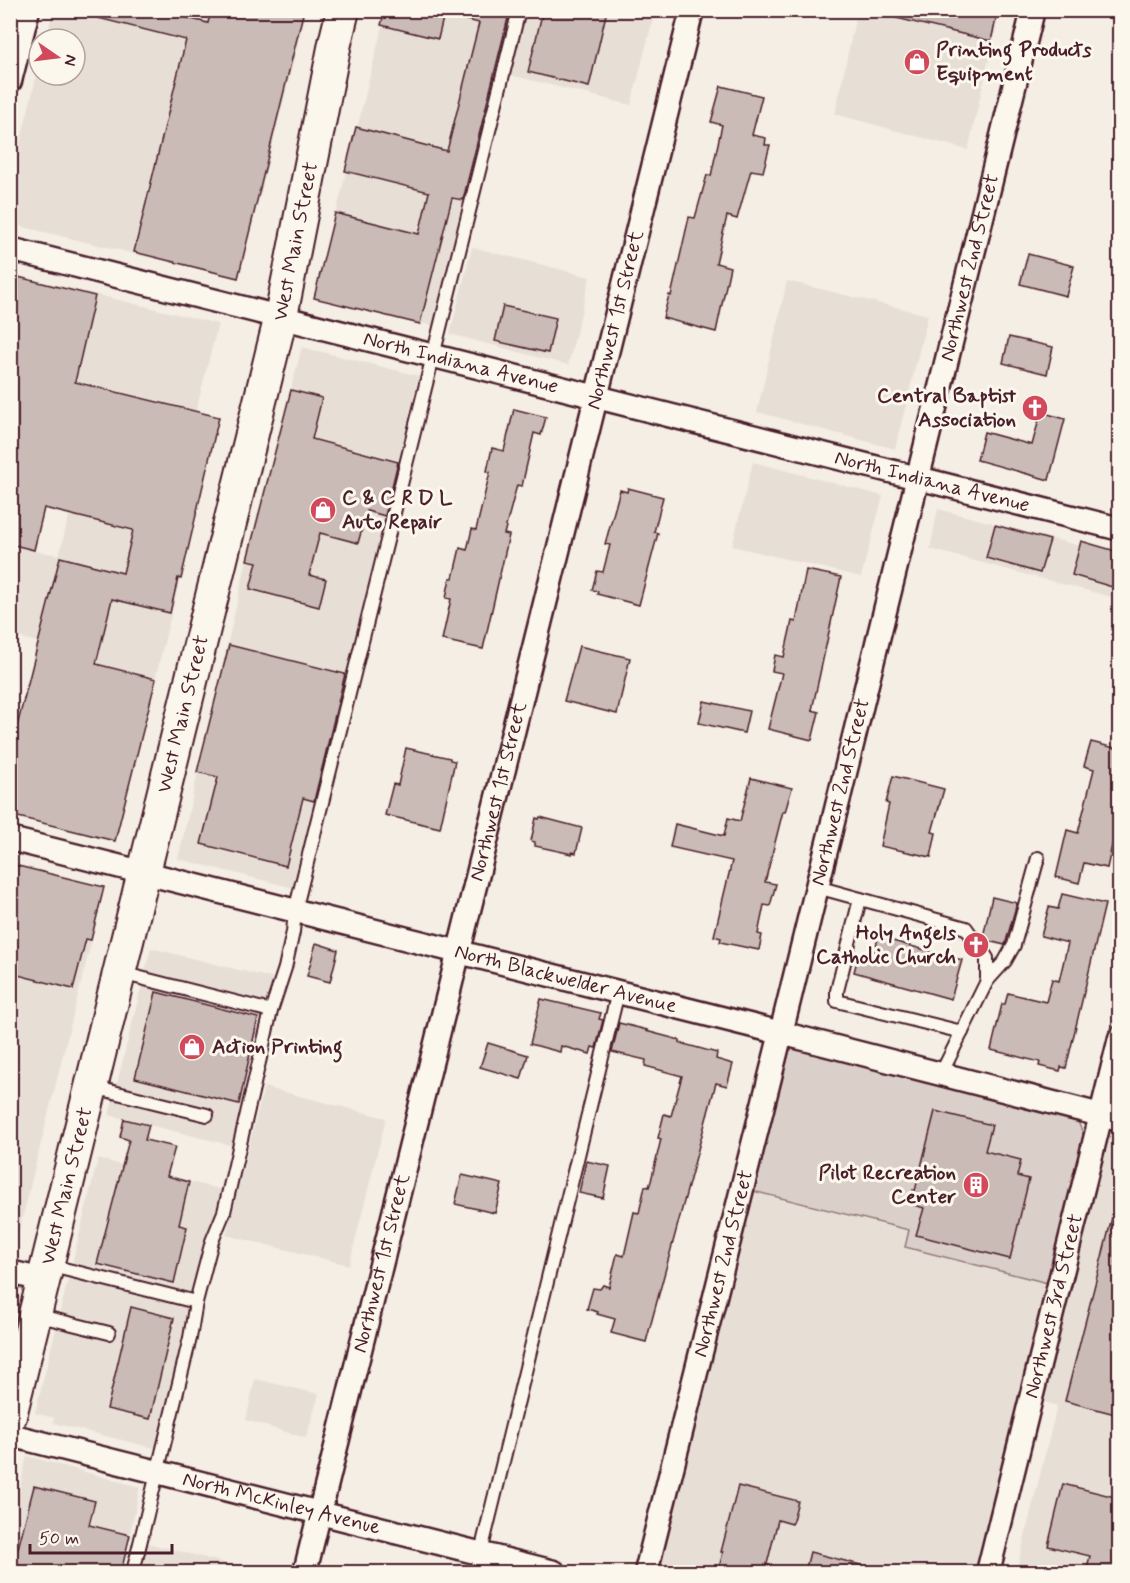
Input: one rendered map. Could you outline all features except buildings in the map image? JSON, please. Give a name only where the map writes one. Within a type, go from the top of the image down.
[{"type":"main road","name":"West Main Street","points":[[10,1416],[281,316],[343,10]]},
{"type":"street","points":[[10,81],[28,10]]},
{"type":"street","name":"Northwest 1st Street","points":[[305,1572],[692,10]]},
{"type":"street","name":"Northwest 2nd Street","points":[[646,1572],[782,1033],[1033,10]]},
{"type":"street","name":"North Indiana Avenue","points":[[10,249],[1119,529]]},
{"type":"street","name":"North Blackwelder Avenue","points":[[10,839],[1110,1118]]},
{"type":"street","name":"Northwest 3rd Street","points":[[988,1572],[1110,1118],[1119,1038]]},
{"type":"street","points":[[10,1272],[45,1272]]},
{"type":"street","name":"North McKinley Avenue","points":[[10,1435],[320,1513],[478,1563],[554,1572]]},
{"type":"lane","points":[[133,1572],[190,1338],[196,1302],[212,1241],[225,1212],[271,1011],[285,968],[295,911],[519,10]]},
{"type":"lane","points":[[941,1074],[987,981],[1005,961],[1014,945],[1038,858]]},
{"type":"lane","points":[[817,887],[966,928],[987,958],[987,981]]},
{"type":"lane","points":[[860,899],[837,991],[837,1001],[962,1032]]},
{"type":"lane","points":[[120,973],[271,1011]]},
{"type":"lane","points":[[478,1563],[618,992]]},
{"type":"lane","points":[[92,1086],[207,1115]]},
{"type":"lane","points":[[45,1272],[196,1302]]},
{"type":"lane","points":[[35,1314],[109,1333]]},
{"type":"shaded area","points":[[53,11],[168,11],[162,35],[186,41],[194,11],[306,11],[239,279],[11,224],[11,181],[34,87],[87,87],[87,27],[49,27]]},
{"type":"shaded area","points":[[386,11],[655,11],[631,105],[494,71],[433,326],[316,295]]},
{"type":"shaded area","name":"Printing Products Equipment","points":[[857,11],[1000,11],[968,150],[835,114]]},
{"type":"shaded area","points":[[472,247],[590,277],[568,365],[450,334]]},
{"type":"shaded area","points":[[11,274],[218,324],[196,411],[220,417],[115,841],[11,815],[11,752],[37,642],[17,637],[11,662]],"holes":[[[75,381],[102,387],[59,555],[35,551]]]},
{"type":"shaded area","points":[[787,281],[928,315],[895,449],[757,412]]},
{"type":"shaded area","points":[[302,347],[419,376],[294,888],[178,859],[257,516]]},
{"type":"shaded area","points":[[753,462],[883,496],[861,577],[732,546]]},
{"type":"shaded area","points":[[938,509],[1119,556],[1119,599],[930,549]]},
{"type":"shaded area","points":[[10,864],[105,887],[15,1247],[10,1245]]},
{"type":"shaded area","name":"Action Printing","points":[[151,948],[275,979],[234,1146],[109,1115]]},
{"type":"shaded area","points":[[794,1048],[1078,1122],[1083,1133],[1083,1142],[1048,1283],[905,1247],[909,1230],[753,1191],[787,1052]]},
{"type":"shaded area","points":[[264,1087],[386,1118],[349,1265],[226,1235]]},
{"type":"shaded area","points":[[1119,1132],[1119,1572],[1016,1572],[1057,1406],[1041,1401],[1107,1139],[1111,1134]]},
{"type":"shaded area","points":[[98,1159],[223,1190],[158,1449],[53,1423],[54,1418],[35,1413]]},
{"type":"shaded area","points":[[753,1190],[909,1230],[905,1247],[1048,1283],[977,1572],[658,1572]]},
{"type":"shaded area","points":[[255,1379],[319,1394],[306,1438],[246,1420]]},
{"type":"shaded area","points":[[27,1456],[140,1487],[122,1572],[11,1572],[11,1526]]},
{"type":"shaded area","points":[[147,1543],[261,1572],[140,1572]]},
{"type":"place","name":"Printing Products Equipment","points":[[917,62]]},
{"type":"place","name":"Central Baptist Association","points":[[1035,408]]},
{"type":"place","name":"C & C R D L Auto Repair","points":[[323,510]]},
{"type":"place","name":"Holy Angels Catholic Church","points":[[976,945]]},
{"type":"place","name":"Action Printing","points":[[192,1047]]},
{"type":"place","name":"Pilot Recreation Center","points":[[976,1185]]}]
